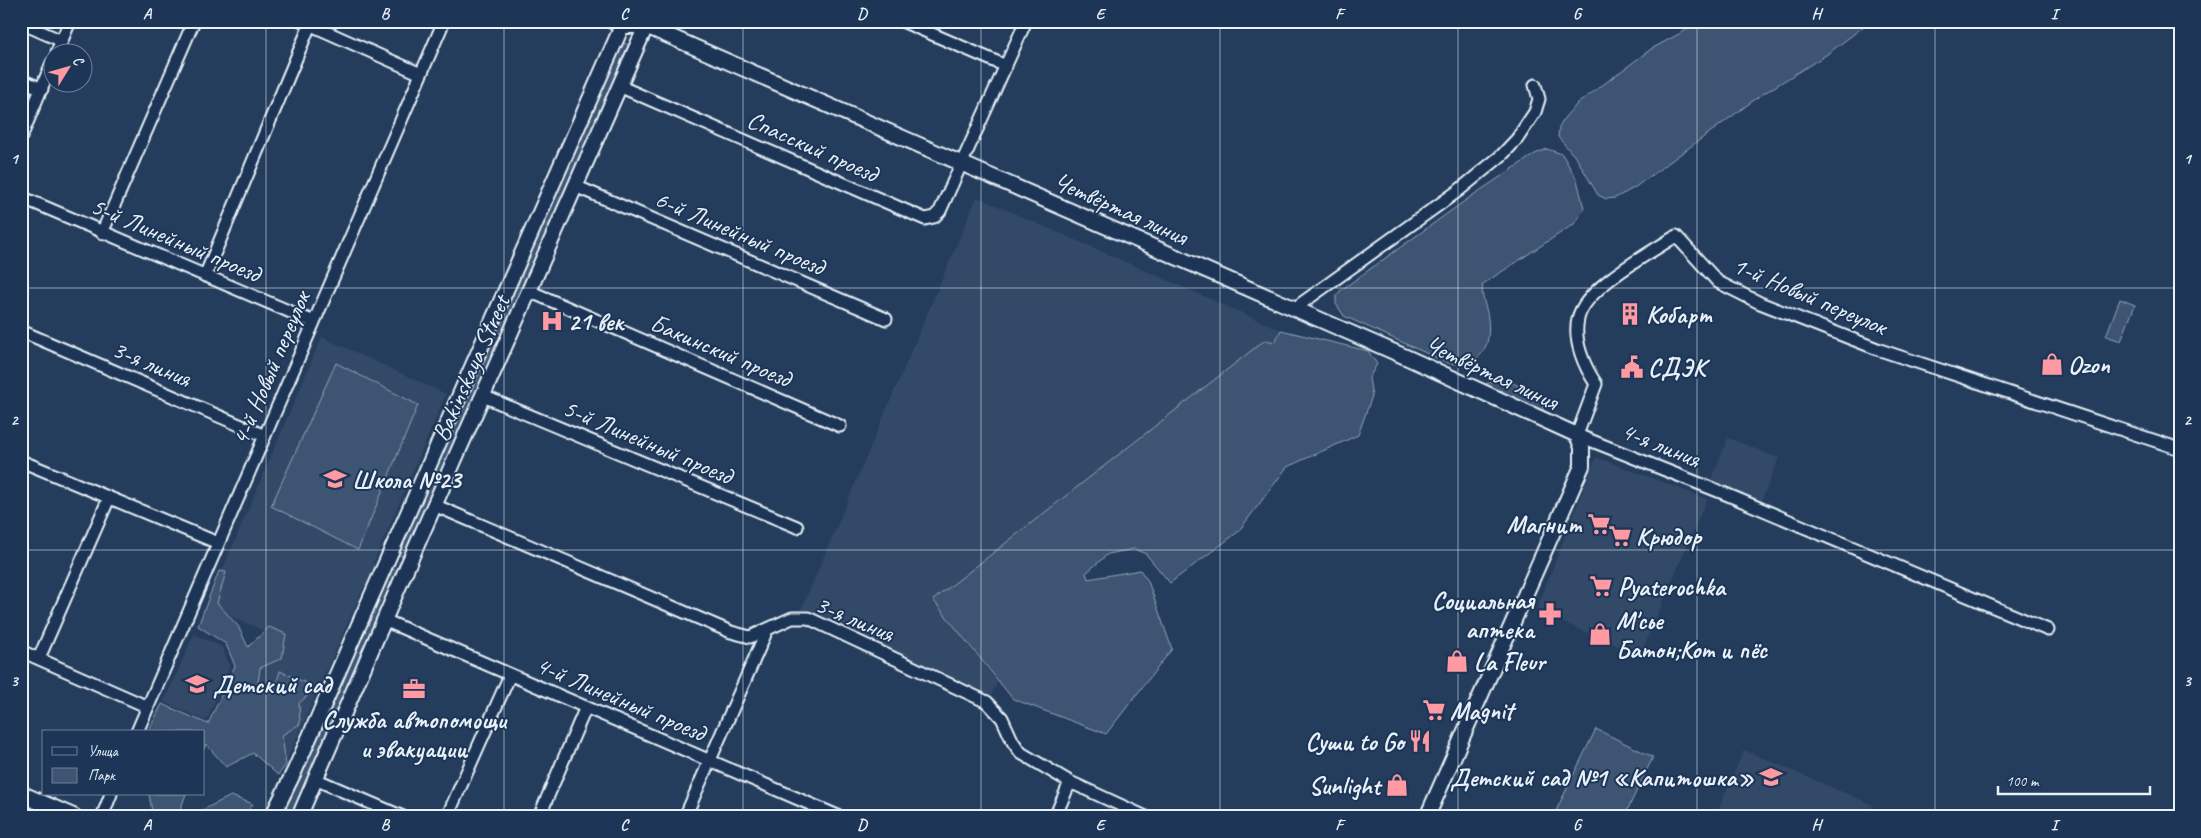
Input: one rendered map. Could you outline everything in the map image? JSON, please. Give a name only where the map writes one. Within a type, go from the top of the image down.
[{"type":"main road","points":[[21,794],[74,817]]},
{"type":"street","points":[[21,24],[62,41],[70,21]]},
{"type":"street","points":[[102,233],[194,21]]},
{"type":"street","name":"4-й Новый переулок","points":[[138,730],[444,21]]},
{"type":"street","points":[[902,21],[1006,66]]},
{"type":"street","points":[[960,162],[1026,21]]},
{"type":"street","points":[[205,276],[306,23],[421,74]]},
{"type":"street","points":[[617,24],[647,24]]},
{"type":"street","name":"Bakinskaya Street","points":[[272,817],[295,770],[487,333],[617,24]]},
{"type":"street","name":"Bakinskaya Street","points":[[300,817],[434,505],[647,24]]},
{"type":"street","name":"Четвёртая линия","points":[[647,24],[1295,308],[1577,435]]},
{"type":"street","points":[[21,80],[42,89],[21,137]]},
{"type":"street","points":[[1295,308],[1458,191],[1502,155],[1517,139],[1535,112],[1539,99],[1535,85]]},
{"type":"street","name":"Спасский проезд","points":[[619,86],[925,219],[934,217],[940,211],[960,162]]},
{"type":"street","name":"6-й Линейный проезд","points":[[575,186],[886,319]]},
{"type":"street","name":"5-й Линейный проезд","points":[[21,197],[314,322]]},
{"type":"street","name":"1-й Новый переулок","points":[[1577,435],[1596,384],[1582,358],[1577,336],[1578,318],[1585,303],[1601,287],[1676,236],[1718,282],[1760,303],[1880,350],[2180,448]]},
{"type":"street","name":"Бакинский проезд","points":[[529,291],[840,426]]},
{"type":"street","name":"3-я линия","points":[[21,331],[265,436]]},
{"type":"street","points":[[487,333],[507,342]]},
{"type":"street","name":"5-й Линейный проезд","points":[[483,396],[797,527]]},
{"type":"street","points":[[1427,817],[1582,466],[1582,447],[1577,435]]},
{"type":"street","name":"4-я линия","points":[[1577,435],[2048,630]]},
{"type":"street","points":[[21,462],[218,543]]},
{"type":"street","points":[[39,658],[109,498]]},
{"type":"street","name":"3-я линия","points":[[434,505],[731,632],[750,637],[792,618],[808,618],[987,702],[1002,718],[1013,742],[1022,753],[1070,782],[1146,817]]},
{"type":"street","points":[[388,556],[408,565]]},
{"type":"street","name":"4-й Линейный проезд","points":[[384,620],[834,816]]},
{"type":"street","points":[[685,817],[767,630]]},
{"type":"street","points":[[21,651],[148,707]]},
{"type":"street","points":[[447,817],[510,675]]},
{"type":"street","points":[[539,817],[586,707]]},
{"type":"street","points":[[315,779],[403,817]]},
{"type":"street","points":[[1055,817],[1070,782]]},
{"type":"street","points":[[102,817],[110,796]]},
{"type":"shaded area","points":[[977,197],[1281,330],[1275,342],[933,600],[997,682],[990,699],[801,610]]},
{"type":"shaded area","name":"Школа №23","points":[[322,337],[446,394],[373,564],[378,567],[368,588],[364,586],[286,762],[228,736],[271,634],[207,606]]},
{"type":"shaded area","points":[[1728,438],[1779,458],[1761,502],[1710,482]]},
{"type":"shaded area","points":[[1596,457],[1707,499],[1640,655],[1536,611]]},
{"type":"shaded area","name":"Детский сад","points":[[194,634],[222,647],[230,666],[206,721],[164,702]]},
{"type":"shaded area","name":"Детский сад №1 «Капитошка»","points":[[1744,750],[1873,805],[1868,817],[1715,817]]},
{"type":"green space","points":[[1703,21],[1871,21],[1826,55],[1761,95],[1634,188],[1615,198],[1606,199],[1598,195],[1577,159],[1558,137],[1559,128],[1565,117],[1577,104],[1651,49]]},
{"type":"green space","points":[[621,42],[629,45],[503,334],[495,331]]},
{"type":"green space","points":[[1547,149],[1562,154],[1577,180],[1584,208],[1574,224],[1483,284],[1482,293],[1489,329],[1488,339],[1481,354],[1475,359],[1468,363],[1448,363],[1344,316],[1336,304],[1336,296],[1341,290],[1473,195],[1535,154]]},
{"type":"green space","points":[[2120,299],[2135,305],[2121,341],[2106,336]]},
{"type":"green space","points":[[1281,330],[1368,351],[1377,364],[1369,378],[1372,396],[1358,435],[1287,467],[1238,532],[1170,583],[1146,554],[1134,549],[1108,554],[1086,573],[1088,579],[1140,570],[1148,581],[1172,649],[1106,734],[1013,699],[933,600],[1265,340],[1275,342]]},
{"type":"green space","points":[[490,343],[497,346],[404,557],[397,554]]},
{"type":"green space","points":[[336,363],[418,405],[358,550],[271,506]]},
{"type":"green space","points":[[1504,379],[1541,396],[1544,414],[1481,385]]},
{"type":"green space","points":[[391,568],[399,572],[293,817],[280,817]]},
{"type":"green space","points":[[219,571],[226,572],[217,603],[238,626],[248,647],[269,627],[286,634],[282,658],[260,668],[257,690],[273,694],[280,671],[317,688],[299,703],[300,724],[282,735],[286,765],[278,775],[253,753],[226,767],[206,744],[205,746],[205,730],[149,730],[162,704],[208,724],[235,666],[226,644],[198,626]]},
{"type":"green space","points":[[1596,729],[1653,757],[1624,817],[1553,817]]},
{"type":"green space","points":[[149,796],[185,796],[178,816],[192,815],[231,796],[253,804],[243,817],[153,817]]},
{"type":"place","name":"Кобарт","points":[[1630,314]]},
{"type":"place","name":"21 век","points":[[552,321]]},
{"type":"place","name":"Ozon","points":[[2052,364]]},
{"type":"place","name":"СДЭК","points":[[1632,367]]},
{"type":"place","name":"Школа №23","points":[[335,479]]},
{"type":"place","name":"Магнит","points":[[1599,524]]},
{"type":"place","name":"Крюдор","points":[[1620,536]]},
{"type":"place","name":"Pyaterochka","points":[[1601,586]]},
{"type":"place","name":"Социальная аптека","points":[[1550,614]]},
{"type":"place","name":"М'сье Батон;Кот и пёс","points":[[1600,634]]},
{"type":"place","name":"La Fleur","points":[[1457,661]]},
{"type":"place","name":"Детский сад","points":[[197,684]]},
{"type":"place","name":"Служба автопомощи и эвакуации","points":[[414,689]]},
{"type":"place","name":"Magnit","points":[[1434,710]]},
{"type":"place","name":"Суши to Go","points":[[1420,741]]},
{"type":"place","name":"Детский сад №1 «Капитошка»","points":[[1771,777]]},
{"type":"place","name":"Sunlight","points":[[1397,785]]}]
